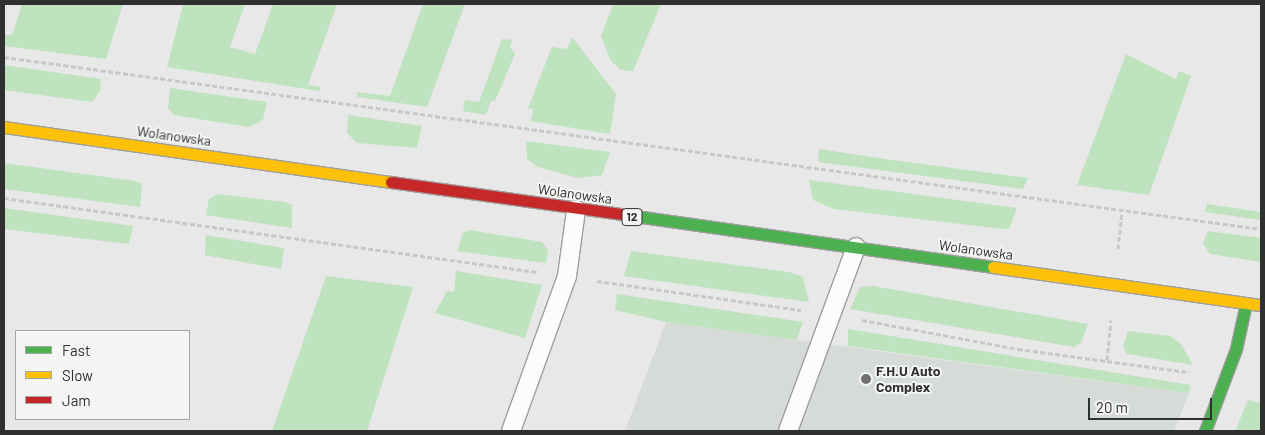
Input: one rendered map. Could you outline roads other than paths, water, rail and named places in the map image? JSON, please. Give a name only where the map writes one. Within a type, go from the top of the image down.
[{"type":"main road","name":"Wolanowska","points":[[4,127],[576,210],[856,247],[1261,305]]},
{"type":"main road","points":[[1205,431],[1226,377],[1246,303]]},
{"type":"lane","points":[[511,431],[567,276],[576,210]]},
{"type":"lane","points":[[788,431],[856,247]]},
{"type":"place","name":"F.H.U Auto Complex","points":[[866,379]]}]
